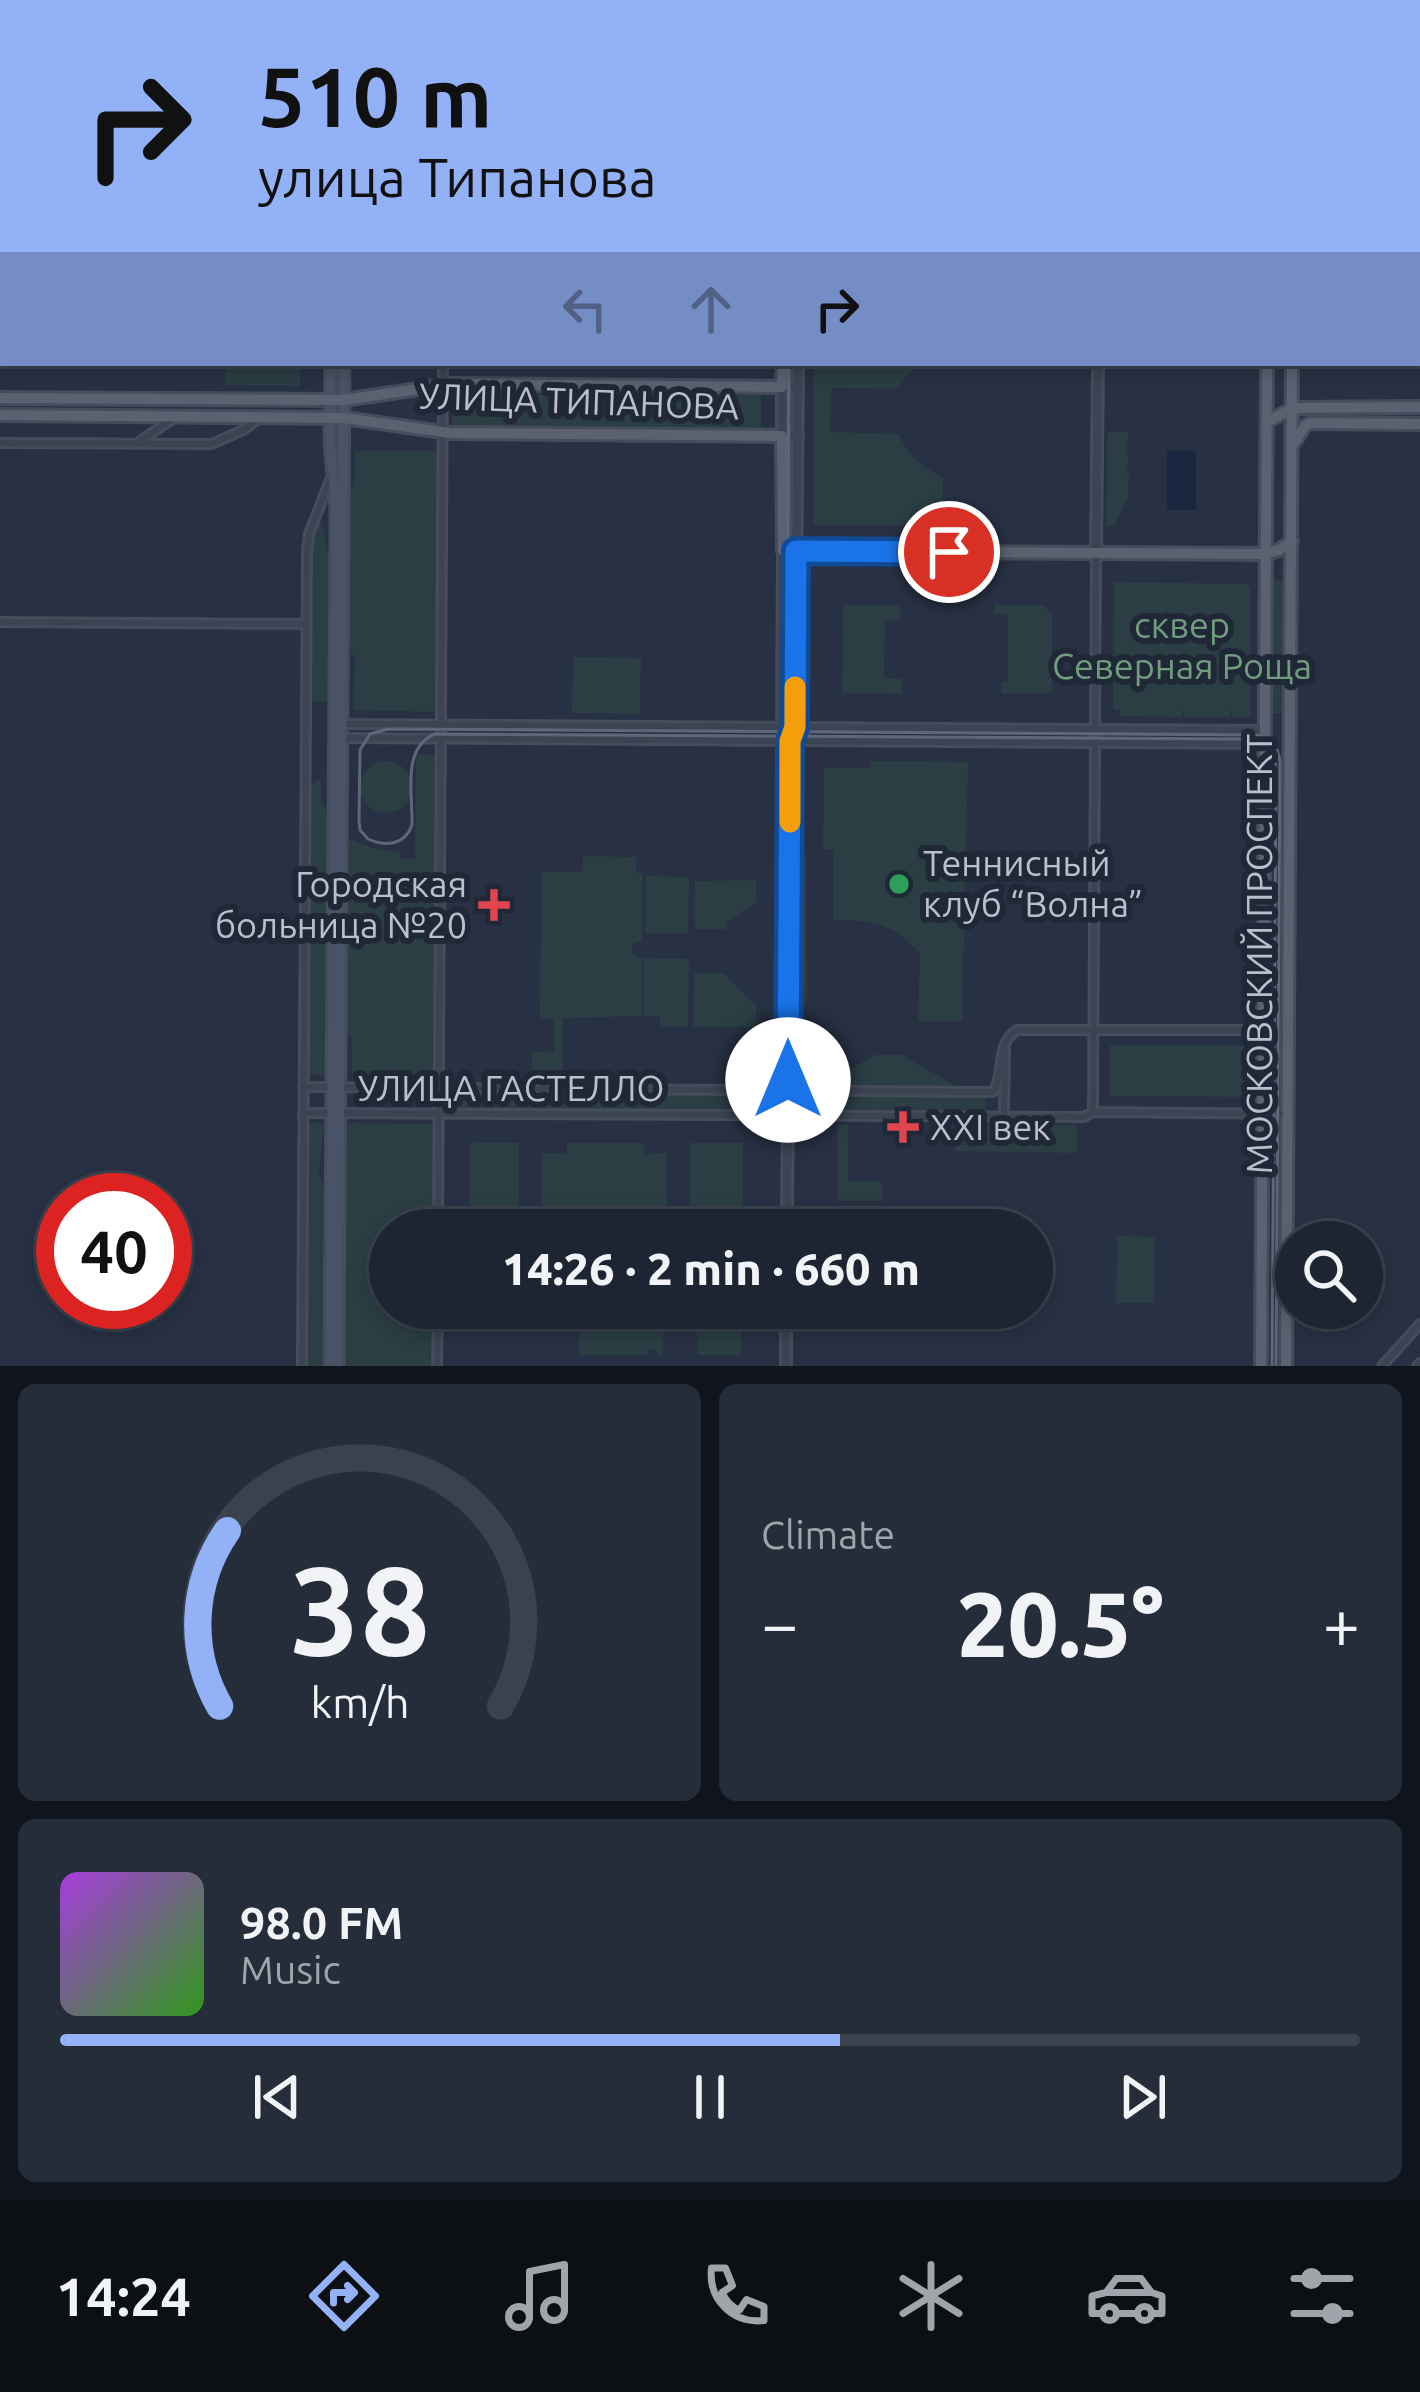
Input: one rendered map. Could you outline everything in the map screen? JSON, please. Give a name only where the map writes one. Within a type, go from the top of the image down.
[{"type":"main road","points":[[331,366],[337,400],[338,724],[334,1366]]},
{"type":"main road","points":[[337,400],[343,366]]},
{"type":"main road","points":[[782,387],[783,366]]},
{"type":"main road","name":"МОСКОВСКИЙ ПРОСПЕКТ","points":[[1261,1366],[1267,366]]},
{"type":"main road","name":"МОСКОВСКИЙ ПРОСПЕКТ","points":[[1286,1366],[1292,366]]},
{"type":"main road","name":"УЛИЦА ТИПАНОВА","points":[[0,398],[337,400],[452,384],[782,387]]},
{"type":"main road","points":[[1267,422],[1292,408],[1420,407]]},
{"type":"main road","name":"УЛИЦА ТИПАНОВА","points":[[0,415],[337,418],[443,432],[782,436]]},
{"type":"main road","points":[[337,418],[332,474],[338,724]]},
{"type":"main road","points":[[1292,446],[1310,423],[1420,424]]},
{"type":"main road","points":[[782,436],[790,551],[1266,554],[1292,542]]},
{"type":"street","points":[[438,1209],[443,366]]},
{"type":"street","points":[[790,741],[782,727],[798,366]]},
{"type":"street","points":[[1093,1112],[1098,366]]},
{"type":"street","points":[[782,387],[782,436]]},
{"type":"street","name":"УЛИЦА ТИПАНОВА","points":[[782,387],[798,387]]},
{"type":"street","points":[[137,443],[176,416]]},
{"type":"street","points":[[0,442],[212,444],[261,417]]},
{"type":"street","name":"УЛИЦА ТИПАНОВА","points":[[782,436],[797,436]]},
{"type":"street","points":[[302,1366],[309,534],[332,474]]},
{"type":"street","points":[[787,1209],[790,741],[795,727],[790,551]]},
{"type":"street","points":[[0,622],[307,624]]},
{"type":"street","points":[[338,724],[1096,729],[1265,737]]},
{"type":"street","points":[[338,738],[1095,743],[1265,737]]},
{"type":"street","points":[[1004,1117],[1004,1045],[1017,1030],[1263,1030]]},
{"type":"street","name":"УЛИЦА ГАСТЕЛЛО","points":[[303,1087],[993,1091],[998,1087],[1004,1045]]},
{"type":"street","name":"УЛИЦА ГАСТЕЛЛО","points":[[303,1113],[1288,1114]]},
{"type":"street","points":[[1382,1366],[1420,1324]]},
{"type":"street","points":[[437,1366],[438,1329]]},
{"type":"street","points":[[786,1329],[786,1366]]},
{"type":"green space","points":[[300,366],[300,386],[225,385],[227,368]]},
{"type":"green space","points":[[814,366],[917,366],[897,389],[831,388],[830,432],[899,434],[917,460],[943,478],[943,525],[813,525]]},
{"type":"green space","points":[[452,393],[761,395],[761,428],[452,427]]},
{"type":"green space","points":[[1107,432],[1129,432],[1128,497],[1114,526],[1106,526]]},
{"type":"green space","points":[[355,451],[439,451],[437,712],[353,710],[355,655],[351,655],[348,634],[349,487],[354,486]]},
{"type":"green space","points":[[321,521],[331,563],[330,702],[310,701],[311,542]]},
{"type":"green space","points":[[1274,579],[1284,582],[1284,713],[1271,713]]},
{"type":"green space","name":"сквер Северная Роща","points":[[1114,582],[1248,584],[1250,717],[1232,717],[1231,709],[1229,717],[1184,717],[1183,709],[1181,717],[1120,716],[1120,709],[1113,709]]},
{"type":"green space","points":[[843,605],[900,606],[899,620],[885,621],[884,678],[902,679],[902,694],[842,693]]},
{"type":"green space","points":[[994,605],[1044,606],[1052,614],[1052,693],[1001,693],[1001,682],[1008,681],[1008,615],[994,613]]},
{"type":"green space","points":[[573,657],[641,658],[640,714],[572,713]]},
{"type":"green space","points":[[438,754],[435,1080],[352,1080],[352,1037],[345,1036],[347,838],[400,853],[401,859],[415,859],[416,755]]},
{"type":"green space","points":[[386,761],[404,769],[412,787],[404,805],[386,813],[368,805],[360,787],[368,769]]},
{"type":"green space","name":"Теннисный клуб “Волна”","points":[[871,761],[968,762],[962,1021],[918,1021],[920,953],[900,935],[870,923],[833,920],[833,850],[823,849],[824,768],[870,768]]},
{"type":"green space","points":[[321,780],[329,819],[328,1076],[307,1074],[310,788]]},
{"type":"green space","points":[[794,855],[806,855],[807,1003],[794,1009]]},
{"type":"green space","points":[[583,856],[636,857],[636,872],[643,873],[642,941],[633,944],[632,953],[642,958],[642,1016],[563,1018],[563,1080],[542,1080],[541,1073],[532,1072],[532,1052],[554,1051],[554,1019],[540,1018],[541,872],[582,872]]},
{"type":"green space","points":[[646,876],[689,877],[688,933],[645,933]]},
{"type":"green space","points":[[756,880],[756,902],[728,922],[726,929],[695,929],[695,881]]},
{"type":"green space","points":[[644,958],[689,959],[688,1026],[660,1026],[660,1017],[644,1016]]},
{"type":"green space","points":[[694,973],[724,973],[756,1005],[756,1027],[693,1027]]},
{"type":"green space","points":[[1110,1045],[1248,1046],[1248,1097],[1110,1096]]},
{"type":"green space","points":[[875,1055],[902,1055],[953,1086],[838,1085],[838,1076]]},
{"type":"green space","points":[[447,1092],[772,1093],[772,1111],[447,1111]]},
{"type":"green space","points":[[803,1094],[985,1097],[985,1113],[803,1112]]},
{"type":"green space","points":[[307,1123],[324,1123],[319,1173],[326,1195],[325,1366],[306,1366]]},
{"type":"green space","points":[[345,1123],[435,1124],[434,1209],[369,1209],[369,1329],[433,1329],[433,1366],[342,1366]]},
{"type":"green space","points":[[955,1124],[1077,1125],[1077,1153],[955,1151]]},
{"type":"green space","points":[[837,1125],[848,1125],[848,1181],[882,1182],[882,1201],[837,1201]]},
{"type":"green space","points":[[470,1142],[519,1143],[519,1209],[469,1209]]},
{"type":"green space","points":[[567,1143],[644,1143],[645,1154],[667,1153],[667,1209],[542,1209],[542,1153],[567,1154]]},
{"type":"green space","points":[[690,1143],[743,1143],[743,1209],[690,1209]]},
{"type":"green space","points":[[1117,1236],[1155,1237],[1154,1303],[1116,1303]]},
{"type":"green space","points":[[579,1329],[663,1329],[663,1355],[649,1349],[649,1355],[579,1355]]},
{"type":"green space","points":[[697,1329],[742,1329],[740,1355],[698,1355]]},
{"type":"water","points":[[1167,451],[1196,451],[1196,510],[1167,510]]},
{"type":"tram line","points":[[789,366],[787,715],[794,730],[810,736]]},
{"type":"tram line","points":[[1272,1366],[1276,769],[1264,745],[1247,739],[435,734],[424,741],[413,761],[412,825],[400,840],[381,843],[368,839],[359,821],[360,750],[370,734],[388,729],[1254,735],[1269,740],[1280,762],[1276,1366]]},
{"type":"slow traffic","points":[[790,822],[795,687]]},
{"type":"place","name":"Теннисный клуб “Волна”","points":[[899,884]]},
{"type":"place","name":"Городская больница №20","points":[[494,905]]},
{"type":"place","name":"XXI век","points":[[903,1127]]},
{"type":"route","points":[[788,1080],[796,551],[949,552]]}]
